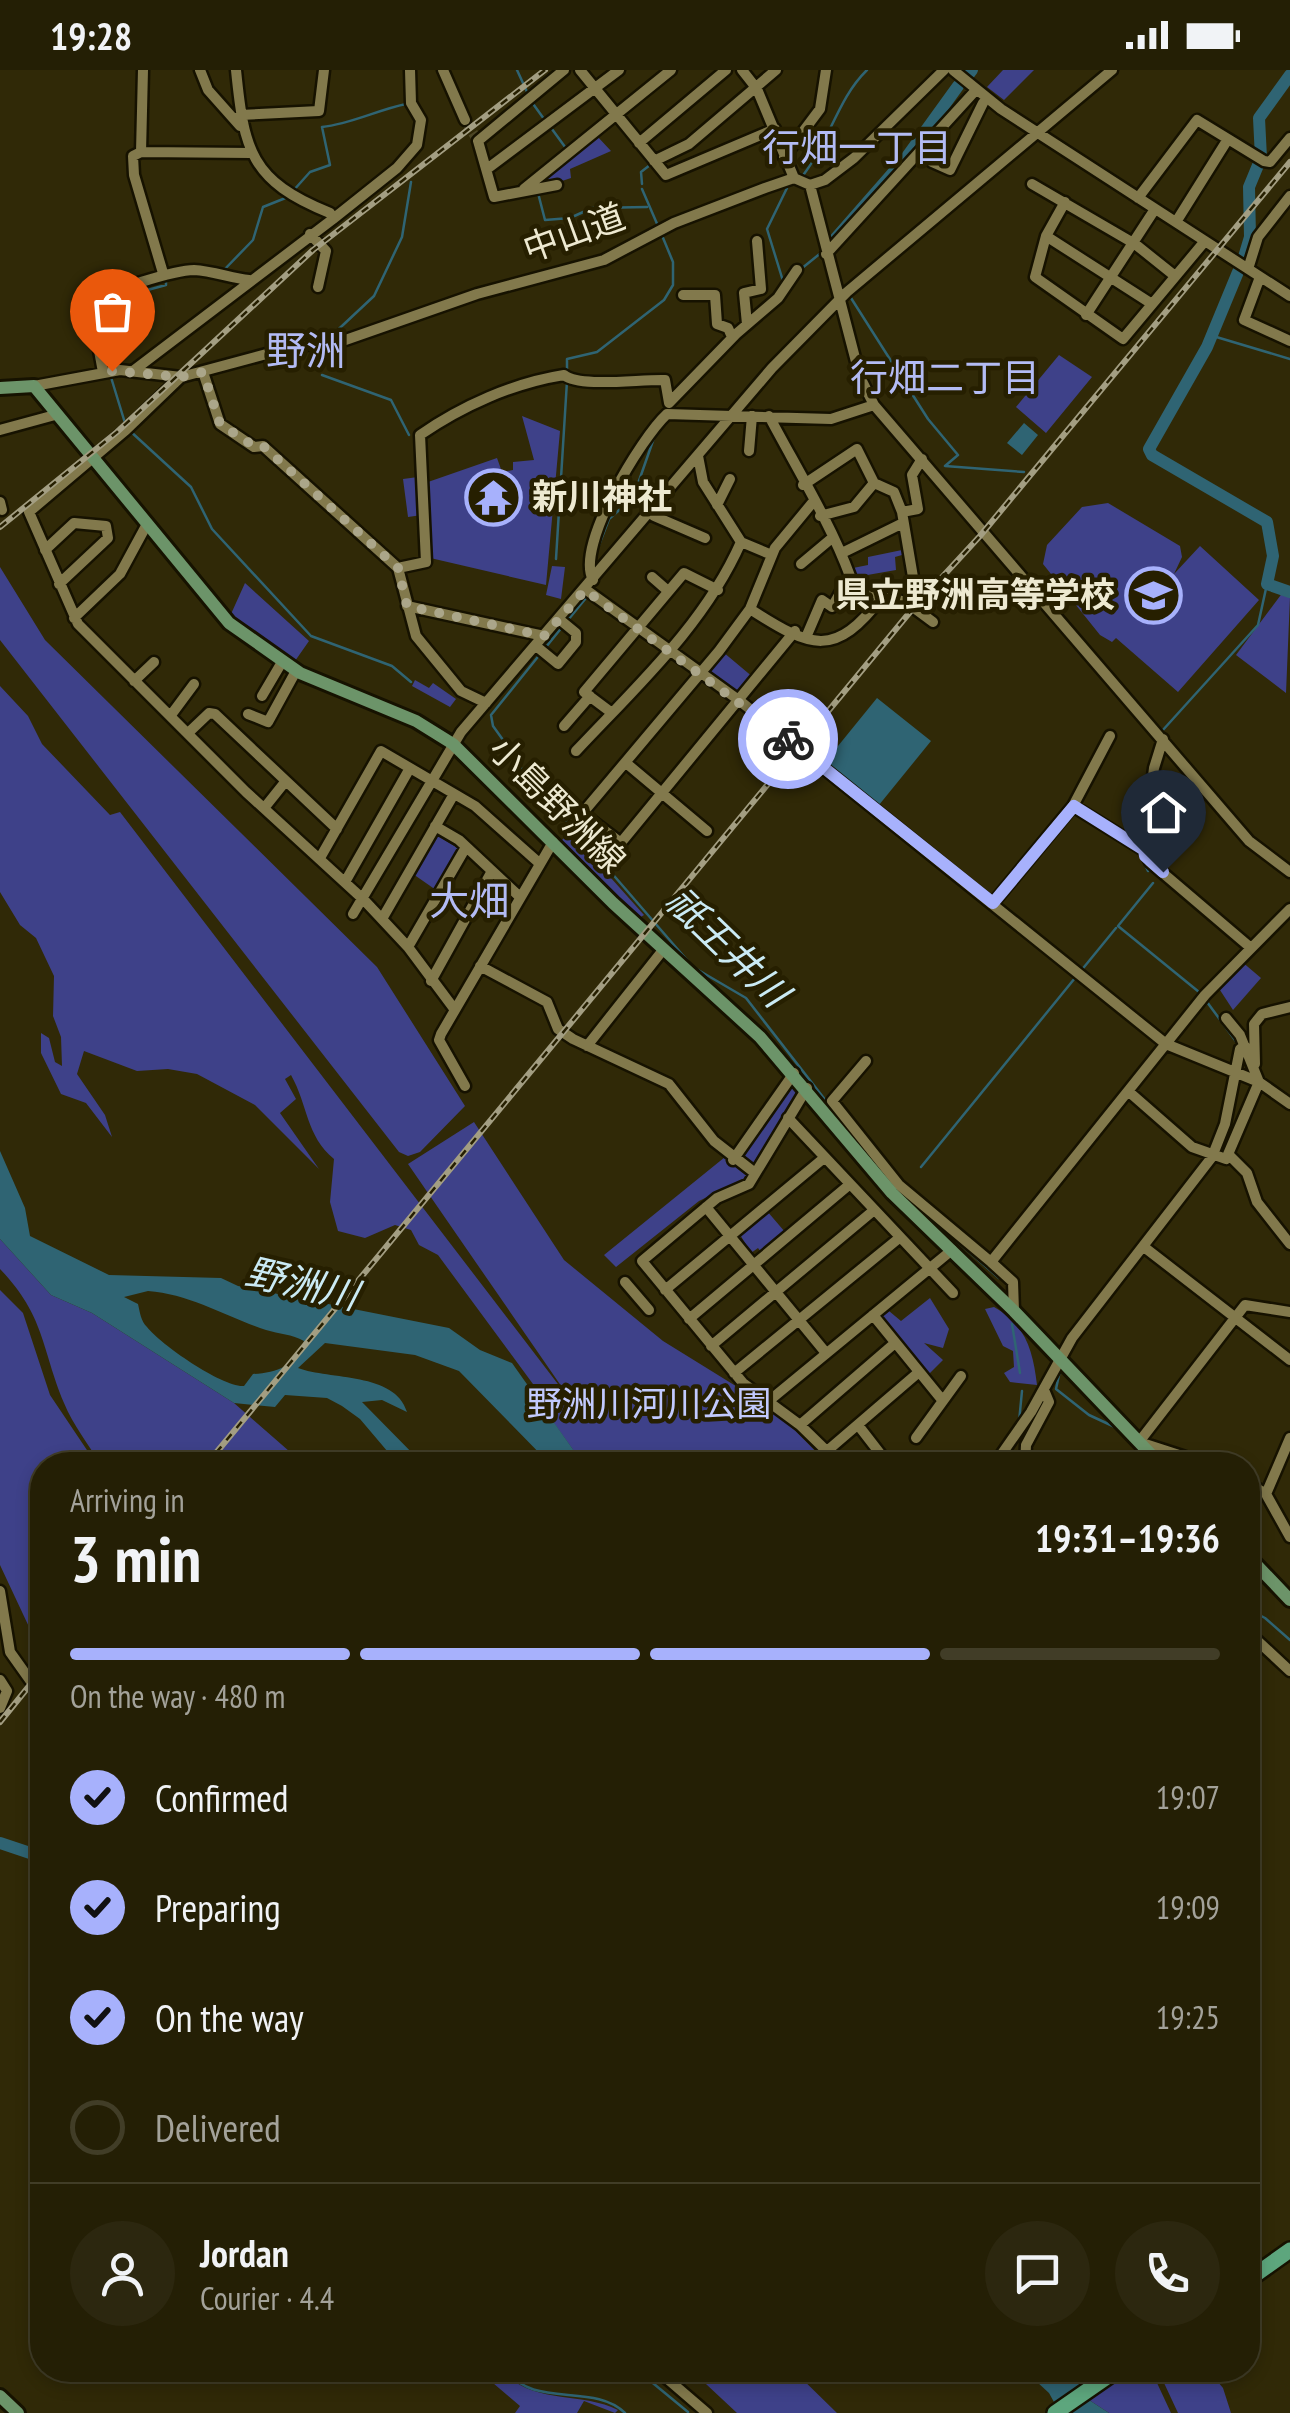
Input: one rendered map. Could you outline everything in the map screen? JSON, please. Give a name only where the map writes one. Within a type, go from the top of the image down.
[{"type":"highway","points":[[1260,2271],[1290,2250]]},
{"type":"highway","points":[[1054,2413],[1099,2382]]},
{"type":"main road","points":[[0,388],[34,386]]},
{"type":"main road","name":"小島野洲線","points":[[34,386],[90,460],[229,624],[296,671],[416,721],[454,744],[663,950],[760,1037],[892,1193],[1014,1311],[1149,1452]]},
{"type":"main road","points":[[1260,1569],[1290,1600]]},
{"type":"main road","points":[[0,2396],[18,2413]]},
{"type":"street","points":[[141,152],[143,70]]},
{"type":"street","points":[[200,70],[208,90],[240,121]]},
{"type":"street","points":[[236,70],[240,121],[251,153],[289,196],[330,213],[332,219]]},
{"type":"street","points":[[240,121],[319,111],[324,70]]},
{"type":"street","points":[[133,371],[397,168],[417,144],[420,120],[410,103],[410,70]]},
{"type":"street","points":[[444,70],[465,120]]},
{"type":"street","points":[[557,185],[494,198],[478,140],[564,70]]},
{"type":"street","points":[[580,70],[666,175],[775,129]]},
{"type":"street","points":[[487,169],[620,70]]},
{"type":"street","points":[[519,193],[671,70]]},
{"type":"street","points":[[640,143],[726,70]]},
{"type":"street","points":[[742,70],[757,89],[794,178],[810,185],[824,180],[854,158],[944,70]]},
{"type":"street","points":[[654,161],[688,144],[776,70]]},
{"type":"street","points":[[784,157],[820,109],[826,70]]},
{"type":"street","points":[[953,70],[1036,132],[1289,292]]},
{"type":"street","points":[[354,914],[454,744],[486,703],[563,622],[589,585],[731,418],[838,300],[1112,70]]},
{"type":"street","points":[[829,251],[976,90]]},
{"type":"street","points":[[923,152],[932,162],[950,170],[983,102]]},
{"type":"street","points":[[1138,198],[1197,120],[1270,162],[1290,138]]},
{"type":"street","points":[[1176,222],[1228,139]]},
{"type":"street","points":[[166,273],[134,174],[133,156],[141,152],[251,153]]},
{"type":"street","name":"中山道","points":[[181,377],[300,346],[354,340],[476,294],[604,260],[674,223],[794,178]]},
{"type":"street","points":[[1032,184],[1135,244],[1174,276]]},
{"type":"street","points":[[810,185],[860,377],[874,405],[1249,841],[1290,872]]},
{"type":"street","points":[[1248,269],[1258,236],[1290,196]]},
{"type":"street","points":[[1064,202],[1046,236],[1034,277],[1123,339],[1205,240]]},
{"type":"street","points":[[1086,314],[1155,209]]},
{"type":"street","points":[[1276,213],[1290,222]]},
{"type":"street","points":[[310,234],[326,251],[318,287]]},
{"type":"street","points":[[1046,236],[1152,304]]},
{"type":"street","points":[[747,324],[744,293],[762,289],[757,242]]},
{"type":"street","points":[[107,372],[90,302],[154,282],[166,273],[196,270],[250,280]]},
{"type":"street","points":[[798,270],[788,288],[732,338],[668,408],[601,519],[588,566],[589,585],[637,628],[740,701],[1166,1044],[1258,1082],[1230,1156]]},
{"type":"street","points":[[1260,277],[1244,320],[1290,341]]},
{"type":"street","points":[[684,295],[715,294],[717,324],[728,328],[732,338]]},
{"type":"street","points":[[34,386],[107,372],[181,377]]},
{"type":"street","points":[[203,372],[220,424],[254,446],[263,446],[398,568],[416,636],[462,692],[486,703]]},
{"type":"street","points":[[398,568],[426,562],[420,436],[448,416],[530,382],[564,375],[573,382],[588,384],[614,378],[665,380],[668,408]]},
{"type":"street","points":[[181,377],[128,429],[28,512],[59,584],[74,618],[134,681],[364,900],[408,947],[455,1010]]},
{"type":"street","points":[[668,408],[731,418],[830,419],[874,405]]},
{"type":"street","points":[[0,430],[56,415]]},
{"type":"street","points":[[749,451],[752,416]]},
{"type":"street","points":[[610,856],[801,633],[822,600],[832,608],[849,582],[844,552],[802,485],[770,416]]},
{"type":"street","points":[[802,485],[834,469],[857,449],[874,484],[894,492],[915,589],[906,602]]},
{"type":"street","points":[[698,456],[703,482],[741,542],[772,555]]},
{"type":"street","points":[[844,552],[918,509],[912,474],[920,457]]},
{"type":"street","points":[[717,505],[730,480]]},
{"type":"street","points":[[820,516],[854,508],[874,484]]},
{"type":"street","points":[[621,843],[579,818],[750,609],[772,555],[812,502]]},
{"type":"street","points":[[654,516],[705,538]]},
{"type":"street","points":[[45,550],[74,523],[106,526],[108,538],[59,584]]},
{"type":"street","points":[[74,618],[120,574],[146,526]]},
{"type":"street","points":[[801,564],[832,538]]},
{"type":"street","points":[[576,750],[669,651],[718,590],[741,542]]},
{"type":"street","points":[[612,713],[584,692],[684,572],[718,590]]},
{"type":"street","points":[[652,577],[668,591]]},
{"type":"street","points":[[849,582],[882,597],[906,602],[934,622]]},
{"type":"street","points":[[750,609],[822,642],[843,639],[857,630],[882,597]]},
{"type":"street","points":[[407,606],[541,646],[558,664],[576,642],[576,633],[563,622]]},
{"type":"street","points":[[134,681],[154,662]]},
{"type":"street","points":[[262,696],[282,662]]},
{"type":"street","points":[[248,714],[268,722],[296,671]]},
{"type":"street","points":[[171,715],[194,684]]},
{"type":"street","points":[[564,726],[590,696]]},
{"type":"street","points":[[189,732],[209,713],[214,714],[336,830]]},
{"type":"street","points":[[993,903],[1074,806],[1110,736]]},
{"type":"street","points":[[1144,850],[1154,768],[1164,740]]},
{"type":"street","points":[[320,858],[381,751],[475,806],[538,862]]},
{"type":"street","points":[[626,763],[708,832]]},
{"type":"street","points":[[345,882],[410,768]]},
{"type":"street","points":[[265,807],[285,782]]},
{"type":"street","points":[[382,919],[454,794]]},
{"type":"street","points":[[1074,806],[1144,850],[1150,862],[1251,948]]},
{"type":"street","points":[[436,826],[466,847],[520,897]]},
{"type":"street","points":[[465,1086],[439,1040],[538,862],[553,842]]},
{"type":"street","points":[[408,947],[466,847]]},
{"type":"street","points":[[431,981],[492,871]]},
{"type":"street","points":[[991,1262],[1166,1044],[1290,909]]},
{"type":"street","points":[[587,1046],[663,950]]},
{"type":"street","points":[[480,966],[547,1002],[558,1029],[669,1084],[733,1160],[755,1173]]},
{"type":"street","points":[[1254,1070],[1254,1027],[1262,1014],[1290,1007]]},
{"type":"street","points":[[1254,1027],[1230,1022],[1264,1088],[1290,1104]]},
{"type":"street","points":[[1004,1451],[1044,1390],[1058,1357],[1212,1157],[1225,1124],[1240,1049],[1245,1046]]},
{"type":"street","points":[[866,1061],[832,1101],[899,1186],[1013,1282],[1014,1311]]},
{"type":"street","points":[[733,1160],[794,1074]]},
{"type":"street","points":[[807,1088],[749,1184],[706,1207],[642,1262],[734,1373],[828,1451],[919,1372]]},
{"type":"street","points":[[1128,1091],[1192,1147],[1212,1157],[1230,1156],[1247,1173],[1256,1202],[1290,1244]]},
{"type":"street","points":[[788,1118],[954,1293]]},
{"type":"street","points":[[640,1299],[730,1236],[824,1158]]},
{"type":"street","points":[[689,1319],[849,1185]]},
{"type":"street","points":[[706,1207],[826,1353]]},
{"type":"street","points":[[711,1346],[873,1211]]},
{"type":"street","points":[[734,1373],[898,1238]]},
{"type":"street","points":[[1144,1247],[1290,1360]]},
{"type":"street","points":[[770,1400],[952,1250]]},
{"type":"street","points":[[625,1282],[649,1310]]},
{"type":"street","points":[[1170,1452],[1139,1442],[1245,1305],[1290,1312]]},
{"type":"street","points":[[873,1315],[943,1401]]},
{"type":"street","points":[[800,1424],[896,1342]]},
{"type":"street","points":[[916,1438],[962,1376]]},
{"type":"street","points":[[1025,1452],[1049,1402],[1044,1390]]},
{"type":"street","points":[[858,1425],[879,1452]]},
{"type":"street","points":[[1266,1494],[1290,1438]]},
{"type":"street","points":[[1260,1491],[1266,1494],[1290,1537]]},
{"type":"street","points":[[0,1591],[5,1649],[30,1681]]},
{"type":"street","points":[[1260,1643],[1290,1671]]},
{"type":"street","points":[[0,1680],[7,1691],[0,1708]]},
{"type":"street","points":[[671,2382],[706,2413]]},
{"type":"green space","points":[[1003,70],[1034,70],[1004,100],[987,87]]},
{"type":"green space","points":[[597,136],[611,151],[570,169],[571,178],[538,189],[536,185]]},
{"type":"green space","points":[[1059,355],[1092,377],[1046,433],[1016,407]]},
{"type":"green space","name":"新川神社","points":[[522,416],[560,431],[546,585],[426,557],[422,515],[408,517],[403,479],[418,477],[423,512],[428,482],[497,458],[502,472],[513,470],[513,462],[534,460]]},
{"type":"green space","name":"県立野洲高等学校","points":[[1108,503],[1180,546],[1182,557],[1174,574],[1200,546],[1259,600],[1178,692],[1116,638],[1112,642],[1100,635],[1043,564],[1047,545],[1082,507]]},
{"type":"green space","points":[[902,550],[902,555],[895,557],[896,570],[856,577],[853,568],[868,565],[868,557]]},
{"type":"green space","points":[[552,566],[565,567],[561,599],[546,595]]},
{"type":"green space","points":[[0,567],[45,640],[377,967],[465,1106],[420,1152],[408,1156],[399,1152],[0,640]]},
{"type":"green space","points":[[245,583],[309,641],[295,661],[231,614]]},
{"type":"green space","points":[[1283,592],[1290,597],[1286,693],[1236,655]]},
{"type":"green space","points":[[723,652],[754,678],[740,694],[708,673]]},
{"type":"green space","points":[[415,680],[429,688],[433,683],[456,699],[450,707],[412,686]]},
{"type":"green space","name":"野洲川河川公園","points":[[0,686],[28,716],[42,744],[110,815],[120,812],[577,1409],[408,1164],[474,1122],[564,1260],[663,1341],[776,1411],[816,1452],[575,1452],[543,1408],[544,1399],[438,1255],[419,1245],[411,1230],[395,1225],[365,1238],[338,1231],[330,1202],[334,1159],[318,1140],[291,1075],[285,1079],[296,1099],[280,1113],[319,1169],[255,1105],[197,1074],[168,1069],[137,1071],[84,1051],[77,1074],[105,1115],[112,1137],[86,1103],[61,1094],[41,1053],[41,1033],[49,1038],[55,1062],[62,1066],[61,1037],[53,1016],[54,976],[36,938],[20,925],[0,892]]},
{"type":"green space","points":[[570,832],[644,915],[636,920],[560,842]]},
{"type":"green space","points":[[436,835],[461,850],[436,890],[413,874]]},
{"type":"green space","points":[[1241,961],[1261,978],[1233,1010],[1218,987]]},
{"type":"green space","points":[[782,1082],[798,1090],[744,1179],[699,1201],[616,1267],[604,1255],[725,1157],[734,1164]]},
{"type":"green space","points":[[767,1211],[785,1232],[761,1252],[758,1248],[751,1253],[739,1233]]},
{"type":"green space","points":[[0,1239],[51,1295],[92,1313],[234,1403],[290,1452],[92,1452],[68,1411],[34,1317],[0,1269]]},
{"type":"green space","points":[[0,1290],[23,1313],[50,1395],[88,1452],[30,1452],[30,1629],[0,1565]]},
{"type":"green space","points":[[930,1298],[949,1329],[943,1348],[924,1343],[943,1360],[926,1377],[877,1321],[889,1311],[901,1321]]},
{"type":"green space","points":[[994,1307],[1014,1322],[1026,1340],[1037,1385],[1010,1382],[1004,1373],[1014,1367],[1013,1351],[1003,1346],[985,1309]]},
{"type":"green space","points":[[516,2382],[546,2394],[590,2401],[618,2410],[615,2413],[584,2401],[577,2413],[515,2413],[520,2406],[493,2383]]},
{"type":"green space","points":[[704,2382],[805,2382],[837,2413],[737,2413]]},
{"type":"green space","points":[[1078,2382],[1157,2382],[1171,2413],[1109,2413],[1089,2400]]},
{"type":"green space","points":[[1164,2382],[1218,2382],[1231,2413],[1178,2413]]},
{"type":"water","points":[[1024,423],[1038,435],[1022,455],[1007,443]]},
{"type":"water","points":[[877,698],[931,741],[879,805],[825,762]]},
{"type":"water","points":[[0,1151],[25,1208],[30,1236],[109,1275],[221,1278],[238,1286],[449,1328],[480,1350],[512,1363],[575,1452],[538,1452],[459,1371],[415,1355],[325,1343],[298,1368],[376,1384],[400,1399],[407,1412],[382,1400],[362,1402],[411,1452],[388,1452],[360,1419],[327,1398],[285,1395],[275,1407],[234,1403],[92,1313],[51,1295],[0,1239]],"holes":[[[148,1291],[194,1301],[304,1341],[301,1350],[284,1366],[253,1374],[244,1386],[235,1385],[208,1373],[165,1344],[145,1325],[138,1304],[124,1297]]]},
{"type":"water","points":[[1037,2382],[1078,2382],[1089,2400],[1109,2413],[1060,2413],[1049,2393]]},
{"type":"waterway","points":[[517,70],[528,94]]},
{"type":"waterway","points":[[804,174],[849,93],[867,70]]},
{"type":"waterway","name":"祇王井川","points":[[969,74],[972,70]]},
{"type":"waterway","points":[[1244,257],[1250,237],[1249,187],[1261,158],[1259,118],[1290,75]]},
{"type":"waterway","name":"祇王井川","points":[[829,246],[906,158],[958,86]]},
{"type":"waterway","points":[[531,101],[544,119]]},
{"type":"waterway","points":[[293,191],[310,172],[330,165],[322,127],[406,104]]},
{"type":"waterway","points":[[616,123],[633,144]]},
{"type":"waterway","points":[[549,125],[568,151]]},
{"type":"waterway","points":[[637,148],[650,165],[641,172],[642,184]]},
{"type":"waterway","points":[[327,340],[374,296],[402,237],[411,182]]},
{"type":"waterway","points":[[783,281],[767,229],[787,188]]},
{"type":"waterway","points":[[642,189],[658,226]]},
{"type":"waterway","points":[[538,193],[545,220],[570,218],[592,208],[647,207]]},
{"type":"waterway","points":[[223,271],[253,240],[263,207],[288,197]]},
{"type":"waterway","points":[[567,373],[567,359],[597,352],[664,300],[673,285],[673,262],[661,233]]},
{"type":"waterway","name":"祇王井川","points":[[801,269],[822,252]]},
{"type":"waterway","points":[[833,254],[838,271]]},
{"type":"waterway","points":[[1238,272],[1207,347],[1149,449],[1152,455],[1267,522],[1273,556],[1267,584],[1290,592]]},
{"type":"waterway","points":[[101,332],[107,301],[166,285],[166,277]]},
{"type":"waterway","points":[[851,298],[928,419],[958,455],[945,466],[1024,472]]},
{"type":"waterway","points":[[1213,336],[1290,359]]},
{"type":"waterway","points":[[104,349],[108,366]]},
{"type":"waterway","points":[[110,374],[125,423]]},
{"type":"waterway","points":[[322,375],[391,400],[409,435]]},
{"type":"waterway","points":[[556,559],[567,381]]},
{"type":"waterway","points":[[129,430],[191,487],[212,529],[311,636],[392,666],[411,682]]},
{"type":"waterway","name":"祇王井川","points":[[597,550],[609,519],[633,498],[655,435]]},
{"type":"waterway","points":[[1162,731],[1258,625],[1267,584]]},
{"type":"waterway","name":"祇王井川","points":[[568,620],[586,598]]},
{"type":"waterway","name":"祇王井川","points":[[546,647],[563,626]]},
{"type":"waterway","name":"祇王井川","points":[[541,653],[491,715],[493,726],[519,762],[528,788],[564,818],[693,967],[746,998],[861,1146]]},
{"type":"waterway","points":[[1140,854],[1148,871]]},
{"type":"waterway","name":"祇王井川","points":[[596,857],[605,868]]},
{"type":"waterway","points":[[1153,883],[1118,926],[1199,992]]},
{"type":"waterway","points":[[1080,972],[1116,928]]},
{"type":"waterway","points":[[921,1167],[1075,978]]},
{"type":"waterway","points":[[1207,1002],[1238,1044]]},
{"type":"waterway","name":"祇王井川","points":[[910,1200],[999,1278]]},
{"type":"waterway","name":"祇王井川","points":[[1012,1324],[1020,1373]]},
{"type":"waterway","points":[[1060,1370],[1056,1389],[1089,1415],[1117,1428]]},
{"type":"waterway","name":"祇王井川","points":[[1019,1422],[1022,1391]]},
{"type":"waterway","name":"祇王井川","points":[[1260,1615],[1290,1640]]},
{"type":"waterway","points":[[0,1843],[30,1853]]},
{"type":"waterway","points":[[518,2382],[547,2393],[597,2399],[625,2413]]},
{"type":"waterway","points":[[652,2382],[688,2412]]},
{"type":"tunnel","points":[[465,120],[478,141]]},
{"type":"railway","points":[[0,527],[117,432],[313,250],[545,70]]},
{"type":"railway","points":[[217,1452],[910,612],[980,536],[1290,162]]},
{"type":"railway","points":[[0,1722],[30,1685]]},
{"type":"way so far","points":[[112,371],[181,377],[203,372],[220,424],[236,431],[248,443],[263,446],[398,568],[407,606],[544,636],[585,590],[788,739]]},
{"type":"place","name":"新川神社","points":[[493,497]]},
{"type":"place","name":"県立野洲高等学校","points":[[1154,595]]},
{"type":"district","name":"行畑一丁目","points":[[857,148]]},
{"type":"district","name":"野洲","points":[[306,351]]},
{"type":"district","name":"行畑二丁目","points":[[945,378]]},
{"type":"district","name":"大畑","points":[[469,901]]},
{"type":"route","points":[[788,739],[993,903],[1074,806],[1144,850],[1145,856],[1163,872]]},
{"type":"water label","name":"野洲川","points":[[302,1284]]}]
